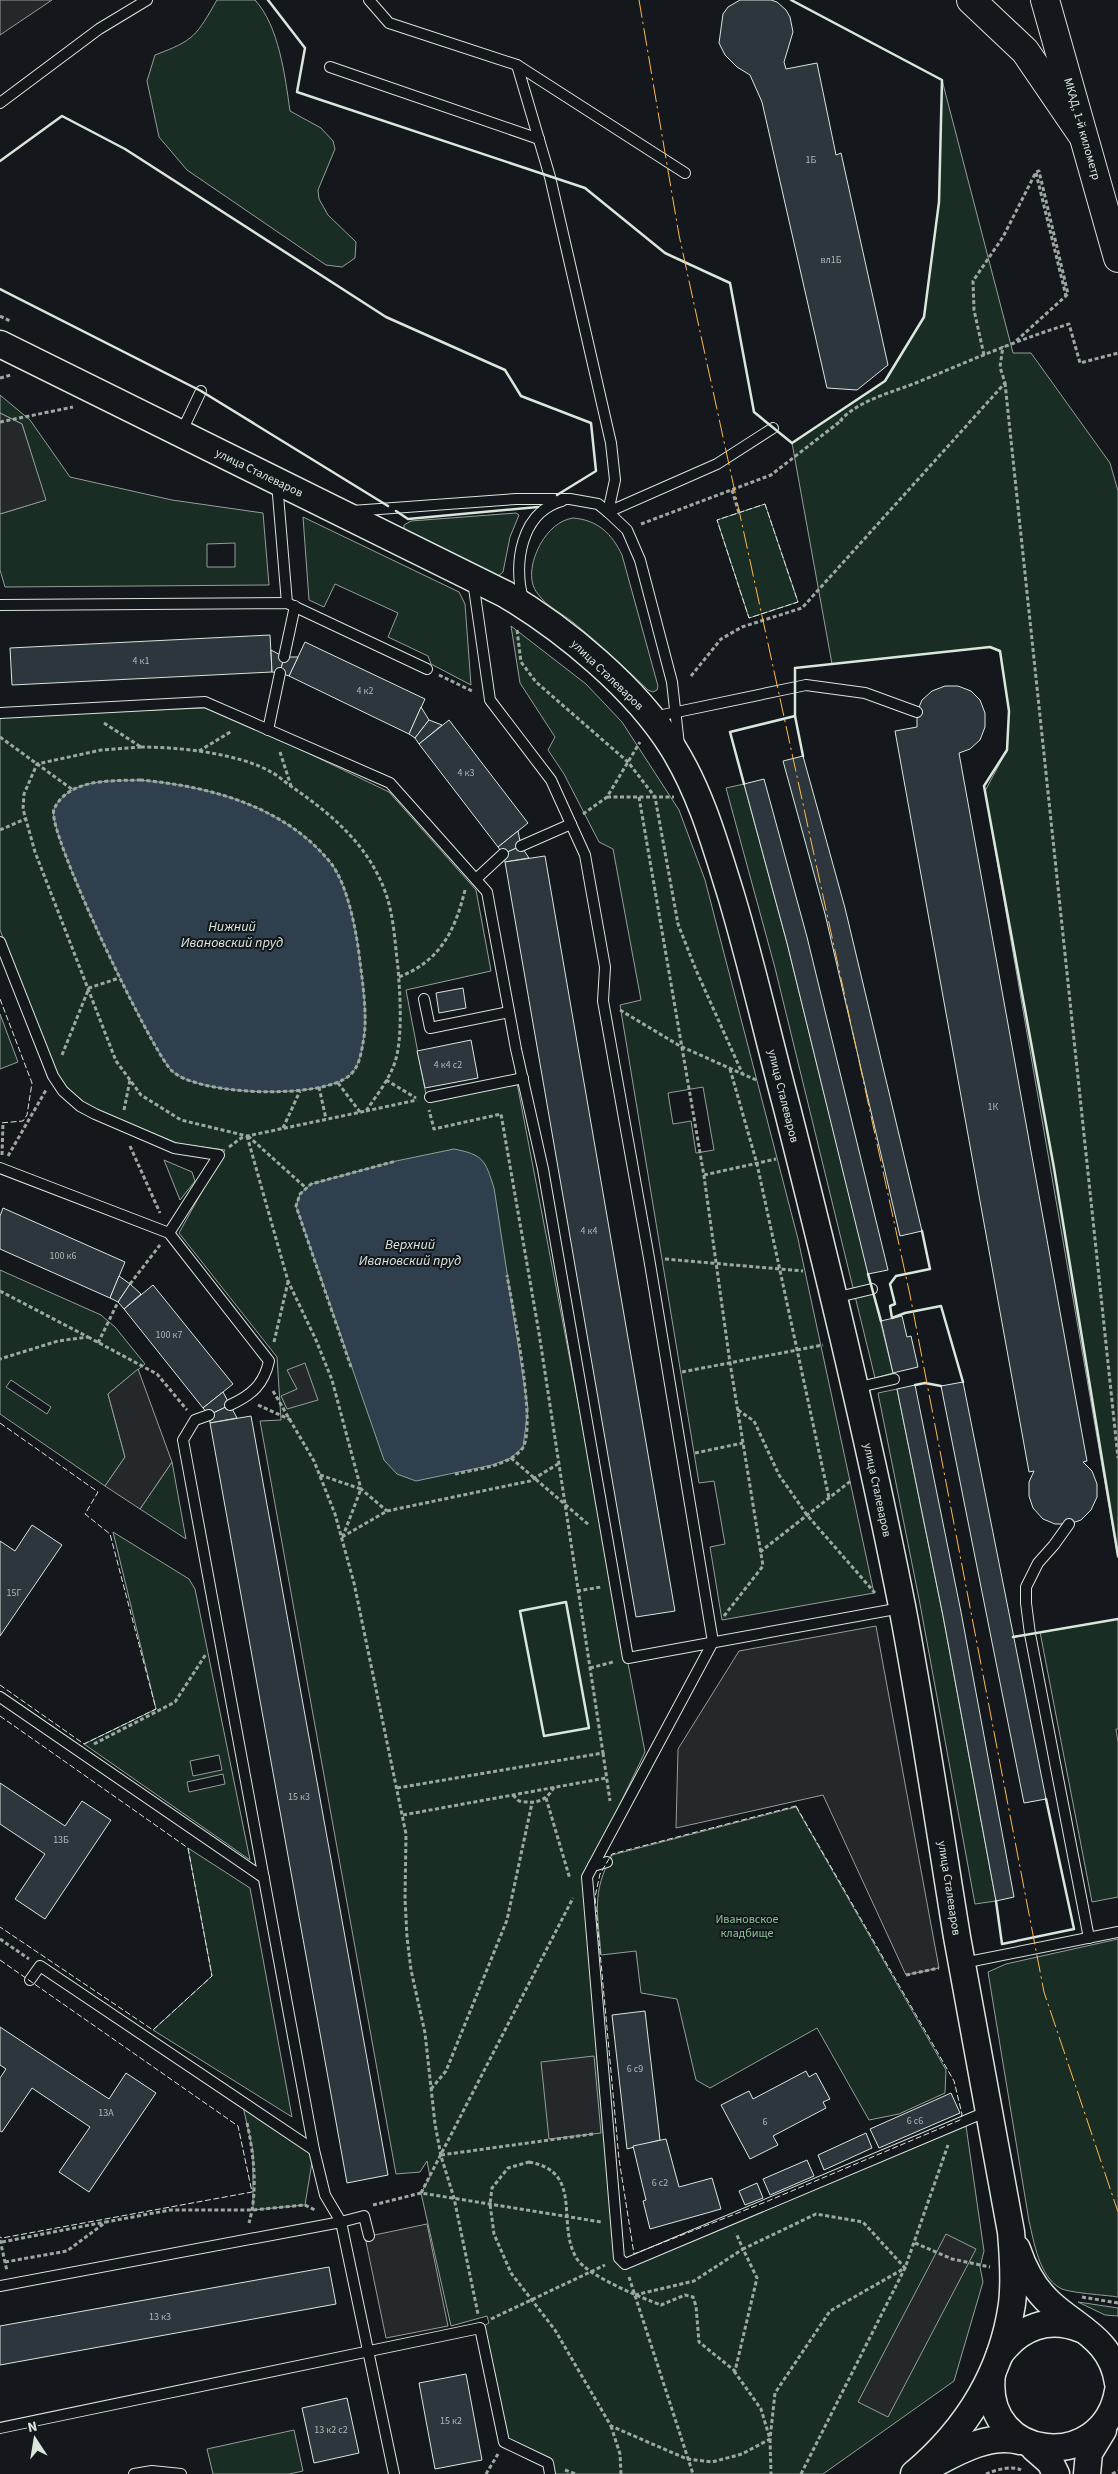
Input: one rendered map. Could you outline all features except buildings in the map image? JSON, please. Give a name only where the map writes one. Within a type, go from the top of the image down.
[{"type":"main road","points":[[972,0],[1025,51],[1086,140]]},
{"type":"main road","name":"МКАД, 1-й километр","points":[[1045,0],[1118,258]]},
{"type":"main road","name":"улица Сталеваров","points":[[0,344],[180,435],[472,578],[521,615],[559,630],[611,675],[647,726],[671,745],[680,761],[702,807],[714,839],[740,926],[834,1298],[854,1388],[954,1965],[989,2110],[1011,2232]]},
{"type":"main road","points":[[1011,2232],[1021,2262],[1036,2288],[1049,2303],[1110,2350],[1118,2383]]},
{"type":"main road","points":[[1011,2232],[1013,2264],[1012,2304],[990,2386],[992,2403],[998,2418],[1026,2453]]},
{"type":"main road","points":[[914,2474],[938,2453],[957,2432],[973,2409],[1008,2342],[1023,2331],[1038,2325],[1053,2323],[1072,2325],[1086,2332]]},
{"type":"main road","points":[[1087,2474],[1089,2453],[1109,2421],[1116,2406],[1118,2391]]},
{"type":"main road","points":[[1026,2453],[1067,2450],[1083,2444],[1097,2435],[1109,2421]]},
{"type":"main road","points":[[914,2474],[975,2445],[996,2440],[1026,2453],[1046,2458],[1056,2474]]},
{"type":"lane","points":[[0,103],[99,29],[147,0]]},
{"type":"lane","points":[[369,0],[389,23],[517,65],[685,173]]},
{"type":"lane","points":[[517,65],[550,177],[611,443],[615,480],[608,512]]},
{"type":"lane","points":[[330,67],[539,139]]},
{"type":"lane","points":[[180,435],[201,391]]},
{"type":"lane","points":[[608,512],[717,464],[773,428]]},
{"type":"lane","points":[[277,482],[291,605],[284,657]]},
{"type":"lane","points":[[521,615],[518,566],[522,545],[530,524],[540,512],[554,503],[570,499]]},
{"type":"lane","points":[[337,512],[516,500],[570,499],[598,504],[626,530],[640,560],[672,682],[680,761]]},
{"type":"lane","points":[[472,578],[490,700],[551,780],[585,855],[605,967],[604,1001],[650,1258],[712,1637],[587,1878],[608,2132],[615,2160],[616,2224],[622,2261],[730,2220],[989,2110]]},
{"type":"lane","points":[[0,605],[291,605],[427,669]]},
{"type":"lane","points":[[271,731],[280,673]]},
{"type":"lane","points":[[647,726],[676,712],[806,685],[865,693],[917,712]]},
{"type":"lane","points":[[0,713],[205,702],[390,783],[487,892],[509,1012],[543,1169],[628,1658],[712,1637],[892,1604]]},
{"type":"lane","points":[[521,846],[571,824]]},
{"type":"lane","points":[[476,879],[503,854]]},
{"type":"lane","points":[[0,942],[53,1076],[63,1091],[80,1106],[174,1148],[219,1155],[169,1232]]},
{"type":"lane","points":[[424,999],[430,1028],[509,1012]]},
{"type":"lane","points":[[430,1097],[523,1078]]},
{"type":"lane","points":[[1,1168],[169,1232],[269,1362],[265,1378],[244,1399],[230,1405]]},
{"type":"lane","points":[[834,1298],[872,1289]]},
{"type":"lane","points":[[854,1388],[894,1379]]},
{"type":"lane","points":[[209,1415],[195,1420],[183,1440],[314,2150],[325,2195],[344,2221],[394,2474]]},
{"type":"lane","points":[[1069,1524],[1031,1573],[1026,1587],[1026,1603],[1032,1644],[1089,1938]]},
{"type":"lane","points":[[0,1698],[264,1878]]},
{"type":"lane","points":[[593,1866],[607,1862]]},
{"type":"lane","points":[[954,1965],[1118,1932]]},
{"type":"lane","points":[[30,1980],[40,1966],[314,2150]]},
{"type":"lane","points":[[5,2285],[364,2216],[369,2236]]},
{"type":"lane","points":[[0,2428],[480,2328],[504,2442],[548,2463],[550,2474]]},
{"type":"lane","points":[[134,2474],[152,2470],[180,2474]]},
{"type":"path","points":[[984,355],[974,310],[973,281],[1003,238],[1036,172],[1039,171],[1068,294],[1016,340]]},
{"type":"path","points":[[646,521],[771,475],[840,421],[876,399],[1016,340],[1069,324],[1080,362],[1118,352]]},
{"type":"path","points":[[1003,346],[1000,367],[1004,383],[1118,1458]]},
{"type":"path","points":[[692,676],[721,639],[742,627],[802,608],[1004,383]]},
{"type":"path","points":[[0,422],[78,405]]},
{"type":"path","points":[[732,490],[739,513]]},
{"type":"path","points":[[521,615],[521,662],[536,682],[628,762],[655,797],[678,924],[696,970],[743,1075]]},
{"type":"path","points":[[427,669],[466,688]]},
{"type":"path","points":[[82,708],[141,747]]},
{"type":"path","points":[[198,752],[247,721]]},
{"type":"path","points":[[571,824],[607,797],[647,726]]},
{"type":"path","points":[[271,731],[291,786]]},
{"type":"path","points":[[0,737],[73,790]]},
{"type":"path","points":[[37,764],[101,750],[141,747],[169,747],[235,758],[270,771],[328,812],[354,838],[374,867],[387,897],[399,977],[400,1016],[395,1062],[366,1111]]},
{"type":"path","points":[[37,764],[24,794],[23,809],[35,852],[116,1061],[141,1095],[181,1120],[247,1136],[430,1097]]},
{"type":"path","points":[[140,780],[174,783],[210,791],[252,805],[274,816],[296,830],[331,863],[345,893],[357,934],[362,985],[364,1039],[358,1063],[351,1075],[338,1083],[300,1091],[270,1093],[205,1085],[172,1071],[150,1040],[119,978],[53,822],[55,807],[73,790],[85,785],[140,780]]},
{"type":"path","points":[[607,797],[682,798]]},
{"type":"path","points":[[639,797],[680,1046],[704,1176],[730,1363],[762,1566],[712,1637]]},
{"type":"path","points":[[0,830],[25,819]]},
{"type":"path","points":[[399,977],[417,970],[446,940],[456,921],[466,890],[461,881]]},
{"type":"path","points":[[1,1168],[53,1076],[89,988],[119,978]]},
{"type":"path","points":[[604,1001],[680,1046],[758,1081]]},
{"type":"path","points":[[730,1069],[757,1164],[829,1498]]},
{"type":"path","points":[[121,1124],[130,1080]]},
{"type":"path","points":[[386,1080],[419,1100],[429,1109],[434,1129],[501,1114],[539,1333],[610,1802]]},
{"type":"path","points":[[338,1083],[360,1112]]},
{"type":"path","points":[[319,1087],[326,1119]]},
{"type":"path","points":[[283,1128],[300,1091]]},
{"type":"path","points":[[1,1168],[3,1123]]},
{"type":"path","points":[[247,1136],[306,1188]]},
{"type":"path","points":[[247,1136],[288,1281],[316,1340],[332,1380],[361,1489],[342,1537]]},
{"type":"path","points":[[704,1176],[784,1157]]},
{"type":"path","points":[[351,1367],[296,1206],[300,1194],[311,1184],[396,1161]]},
{"type":"path","points":[[650,1258],[811,1272]]},
{"type":"path","points":[[455,1474],[512,1458],[523,1447],[528,1409],[507,1275]]},
{"type":"path","points":[[269,1362],[288,1281]]},
{"type":"path","points":[[0,1291],[157,1374],[195,1420]]},
{"type":"path","points":[[98,1342],[118,1302]]},
{"type":"path","points":[[0,1358],[58,1341],[88,1338]]},
{"type":"path","points":[[669,1375],[828,1344]]},
{"type":"path","points":[[265,1378],[303,1440],[319,1475],[342,1537],[354,1583],[403,1814],[406,1834],[406,1937],[411,1970],[426,2034],[440,2156],[454,2198],[480,2324]]},
{"type":"path","points":[[244,1399],[290,1420]]},
{"type":"path","points":[[737,1410],[754,1422],[779,1475],[807,1515],[892,1604]]},
{"type":"path","points":[[682,1456],[742,1443]]},
{"type":"path","points":[[512,1458],[534,1480],[608,1539]]},
{"type":"path","points":[[342,1537],[387,1511],[534,1480],[558,1464]]},
{"type":"path","points":[[319,1475],[361,1489],[387,1511]]},
{"type":"path","points":[[760,1552],[856,1477]]},
{"type":"path","points":[[577,1592],[615,1584]]},
{"type":"path","points":[[80,1751],[175,1702],[219,1634]]},
{"type":"path","points":[[590,1668],[628,1658]]},
{"type":"path","points":[[397,1788],[603,1753]]},
{"type":"path","points":[[403,1814],[606,1778]]},
{"type":"path","points":[[512,1795],[519,1801],[532,1803],[546,1798],[554,1787]]},
{"type":"path","points":[[546,1798],[572,1886]]},
{"type":"path","points":[[431,2090],[446,2071],[507,1920],[532,1803]]},
{"type":"path","points":[[421,2193],[575,1894]]},
{"type":"path","points":[[0,1940],[40,1966]]},
{"type":"path","points":[[906,1975],[954,1965]]},
{"type":"path","points":[[246,2119],[253,2152],[253,2210]]},
{"type":"path","points":[[801,2474],[905,2268],[954,2125]]},
{"type":"path","points":[[440,2156],[608,2132]]},
{"type":"path","points":[[621,2474],[620,2454],[611,2426],[555,2330],[530,2300],[512,2273],[494,2234],[490,2204],[492,2188],[502,2173],[518,2164],[529,2162],[546,2167],[556,2174],[565,2192],[566,2217],[575,2254],[578,2261],[592,2272],[635,2295],[661,2304],[686,2295],[693,2297],[699,2342],[732,2368],[761,2409],[770,2439]]},
{"type":"path","points":[[5,2285],[6,2262],[1,2241],[170,2210],[253,2210],[305,2205],[344,2221],[346,2212],[421,2193],[616,2224]]},
{"type":"path","points":[[635,2295],[694,2281],[743,2249],[816,2214],[863,2222],[905,2268]]},
{"type":"path","points":[[730,2220],[757,2278],[734,2371],[732,2368]]},
{"type":"path","points":[[6,2262],[67,2251],[106,2222]]},
{"type":"path","points":[[915,2243],[952,2259],[995,2268]]},
{"type":"path","points":[[488,2320],[592,2272],[622,2261],[635,2295],[686,2459],[693,2474]]},
{"type":"path","points":[[770,2474],[770,2439],[775,2394],[830,2311],[905,2268]]},
{"type":"path","points":[[1079,2297],[1118,2303]]},
{"type":"path","points":[[611,2426],[686,2459],[712,2462],[742,2454],[770,2439]]},
{"type":"path","points":[[486,2474],[504,2442]]},
{"type":"path","points":[[986,2474],[996,2470],[1017,2468],[1026,2453]]},
{"type":"path","points":[[1112,2474],[1118,2471]]},
{"type":"green space","points":[[217,0],[255,0],[270,23],[280,52],[290,111],[321,128],[333,141],[335,149],[318,190],[319,199],[328,215],[356,242],[355,258],[342,267],[326,265],[187,170],[159,137],[147,81],[155,55],[179,45],[193,35],[204,22]]},
{"type":"green space","points":[[942,80],[1013,353],[1031,353],[1110,463],[1118,491],[1118,1558],[985,791],[1007,750],[1009,711],[1000,652],[990,647],[832,664],[792,443],[885,381],[924,317],[939,202]]},
{"type":"green space","points":[[0,395],[30,420],[70,477],[172,500],[263,513],[269,585],[5,587],[0,570],[0,514],[45,500],[22,424],[0,413]],"holes":[[[235,543],[235,567],[207,567],[207,544]]]},
{"type":"green space","points":[[765,504],[798,602],[749,618],[717,520]]},
{"type":"green space","points":[[516,513],[519,515],[510,537],[503,572],[498,576],[404,529],[404,525],[411,521]]},
{"type":"green space","points":[[303,517],[459,592],[465,604],[471,685],[431,664],[428,656],[388,637],[398,613],[335,584],[324,607],[309,600]]},
{"type":"green space","points":[[573,518],[582,519],[603,529],[614,541],[622,555],[658,686],[657,690],[653,692],[648,690],[584,631],[545,602],[534,588],[532,568],[535,555],[541,543],[554,527],[563,521]]},
{"type":"green space","points":[[511,626],[586,684],[622,722],[679,810],[705,880],[798,1239],[874,1593],[722,1620],[710,1547],[725,1544],[714,1481],[699,1483],[620,1005],[641,1000],[613,849],[599,842],[564,774],[548,750],[555,737],[520,683]],"holes":[[[703,1087],[714,1150],[696,1153],[691,1121],[673,1124],[668,1093]]]},
{"type":"green space","points":[[205,708],[283,741],[389,792],[476,890],[491,971],[406,990],[427,1100],[517,1083],[645,1752],[585,1877],[619,2258],[636,2263],[966,2126],[984,2251],[980,2267],[983,2282],[954,2381],[823,2474],[551,2474],[548,2463],[504,2442],[480,2328],[489,2323],[487,2316],[451,2326],[421,2193],[430,2177],[427,2161],[420,2172],[396,2174],[260,1421],[281,1420],[277,1357],[179,1233],[225,1150],[179,1144],[97,1110],[83,1102],[66,1087],[56,1071],[0,930],[0,716]]},
{"type":"green space","points":[[744,784],[787,943],[893,1373],[875,1378],[775,968],[726,788]]},
{"type":"green space","points":[[0,1014],[18,1062],[0,1069]]},
{"type":"green space","points":[[164,1160],[192,1172],[195,1181],[180,1200]]},
{"type":"green space","points":[[0,1270],[101,1315],[115,1327],[145,1364],[108,1394],[125,1457],[105,1486],[0,1414]],"holes":[[[11,1380],[51,1407],[47,1414],[6,1387]]]},
{"type":"green space","points":[[897,1389],[943,1616],[996,1901],[975,1904],[920,1604],[878,1393]]},
{"type":"green space","points":[[172,1462],[186,1539],[140,1509]]},
{"type":"green space","points":[[113,1532],[189,1579],[195,1589],[250,1860],[84,1744],[156,1709]],"holes":[[[219,1755],[222,1770],[193,1776],[190,1761]],[[223,1774],[225,1784],[189,1792],[187,1782]]]},
{"type":"green space","points":[[1118,1619],[1118,1729],[1116,1729],[1118,1742],[1118,1897],[1092,1902],[1040,1632]]},
{"type":"green space","name":"Ивановское кладбище","points":[[796,1807],[946,2070],[945,2093],[899,2114],[869,2120],[817,2028],[710,2088],[696,2080],[677,1999],[641,1993],[636,1951],[601,1955],[597,1904],[598,1893],[605,1869],[612,1855]]},
{"type":"green space","points":[[188,1848],[250,1888],[292,2117],[153,2030],[212,1976]]},
{"type":"green space","points":[[1118,1939],[1118,2297],[1064,2290],[1053,2283],[1038,2258],[1029,2221],[988,1972],[1006,1964]]},
{"type":"green space","points":[[242,2102],[314,2150],[305,2205],[253,2210],[253,2151]]},
{"type":"green space","points":[[1078,2302],[1118,2308],[1118,2316],[1105,2315]]},
{"type":"green space","points":[[294,2430],[303,2471],[289,2474],[213,2474],[207,2449]]},
{"type":"shaded area","points":[[0,0],[52,0],[0,35]]},
{"type":"shaded area","points":[[0,413],[22,424],[46,500],[0,514]]},
{"type":"shaded area","points":[[305,1363],[318,1400],[287,1409],[281,1396],[297,1389],[287,1370]]},
{"type":"shaded area","points":[[138,1369],[172,1462],[140,1509],[105,1486],[125,1457],[108,1394]]},
{"type":"shaded area","points":[[876,1626],[939,1968],[906,1975],[823,1795],[676,1828],[678,1749],[739,1651]]},
{"type":"shaded area","points":[[594,2056],[601,2133],[549,2139],[541,2062]]},
{"type":"shaded area","points":[[427,2224],[448,2326],[386,2338],[365,2237]]},
{"type":"shaded area","points":[[946,2234],[976,2249],[888,2417],[858,2402]]},
{"type":"water","name":"Нижний Ивановский пруд","points":[[140,780],[192,787],[244,802],[291,826],[330,862],[342,883],[351,910],[357,938],[364,992],[365,1024],[363,1043],[358,1064],[350,1075],[336,1083],[314,1088],[260,1092],[232,1090],[206,1085],[185,1079],[171,1070],[143,1023],[101,939],[66,855],[56,825],[54,809],[61,799],[80,786],[104,781]]},
{"type":"water","name":"Верхний Ивановский пруд","points":[[454,1149],[472,1154],[482,1160],[494,1188],[528,1409],[523,1447],[511,1458],[492,1465],[416,1481],[397,1474],[384,1460],[296,1206],[300,1194],[311,1184],[396,1161]]},
{"type":"fence","points":[[765,504],[798,602],[749,618],[717,520],[765,504]]},
{"type":"fence","points":[[0,999],[32,1083],[27,1115],[23,1121],[0,1123]]},
{"type":"fence","points":[[0,1423],[98,1492],[85,1514],[110,1534],[156,1709],[84,1744],[0,1685]]},
{"type":"fence","points":[[0,1716],[188,1848],[212,1976],[153,2030],[0,1927]]},
{"type":"fence","points":[[796,1806],[954,2081],[962,2114],[960,2120],[768,2201],[634,2254],[619,2159],[595,1897],[600,1874],[612,1854],[796,1806]]},
{"type":"fence","points":[[0,1960],[238,2126],[252,2192],[0,2237]]},
{"type":"wall","points":[[268,0],[305,48],[297,92],[585,188],[665,253],[730,283],[754,412],[792,443],[885,381],[924,317],[939,202],[942,80],[791,0]]},
{"type":"wall","points":[[0,161],[62,116],[125,149],[386,317],[505,370],[521,396],[591,423],[596,471],[557,495]]},
{"type":"wall","points":[[0,289],[201,391],[388,506]]},
{"type":"wall","points":[[396,511],[408,519],[538,507]]},
{"type":"wall","points":[[803,756],[795,716],[795,668],[990,647],[1000,651],[1009,711],[1007,750],[984,786],[1054,1168],[1118,1556]]},
{"type":"wall","points":[[744,784],[730,732],[795,716]]},
{"type":"wall","points":[[922,1231],[930,1269],[896,1276],[890,1284],[895,1304],[890,1306],[892,1318],[905,1313],[941,1306],[963,1382]]},
{"type":"wall","points":[[868,1274],[881,1321]]},
{"type":"wall","points":[[915,1385],[925,1383],[941,1386]]},
{"type":"wall","points":[[566,1602],[589,1728],[544,1736],[520,1611],[566,1602]]},
{"type":"wall","points":[[1013,1637],[1118,1619]]},
{"type":"wall","points":[[996,1901],[1002,1944],[1074,1929],[1046,1799]]},
{"type":"power","points":[[639,0],[679,235],[910,1295],[1044,1992],[1118,2212]]}]
